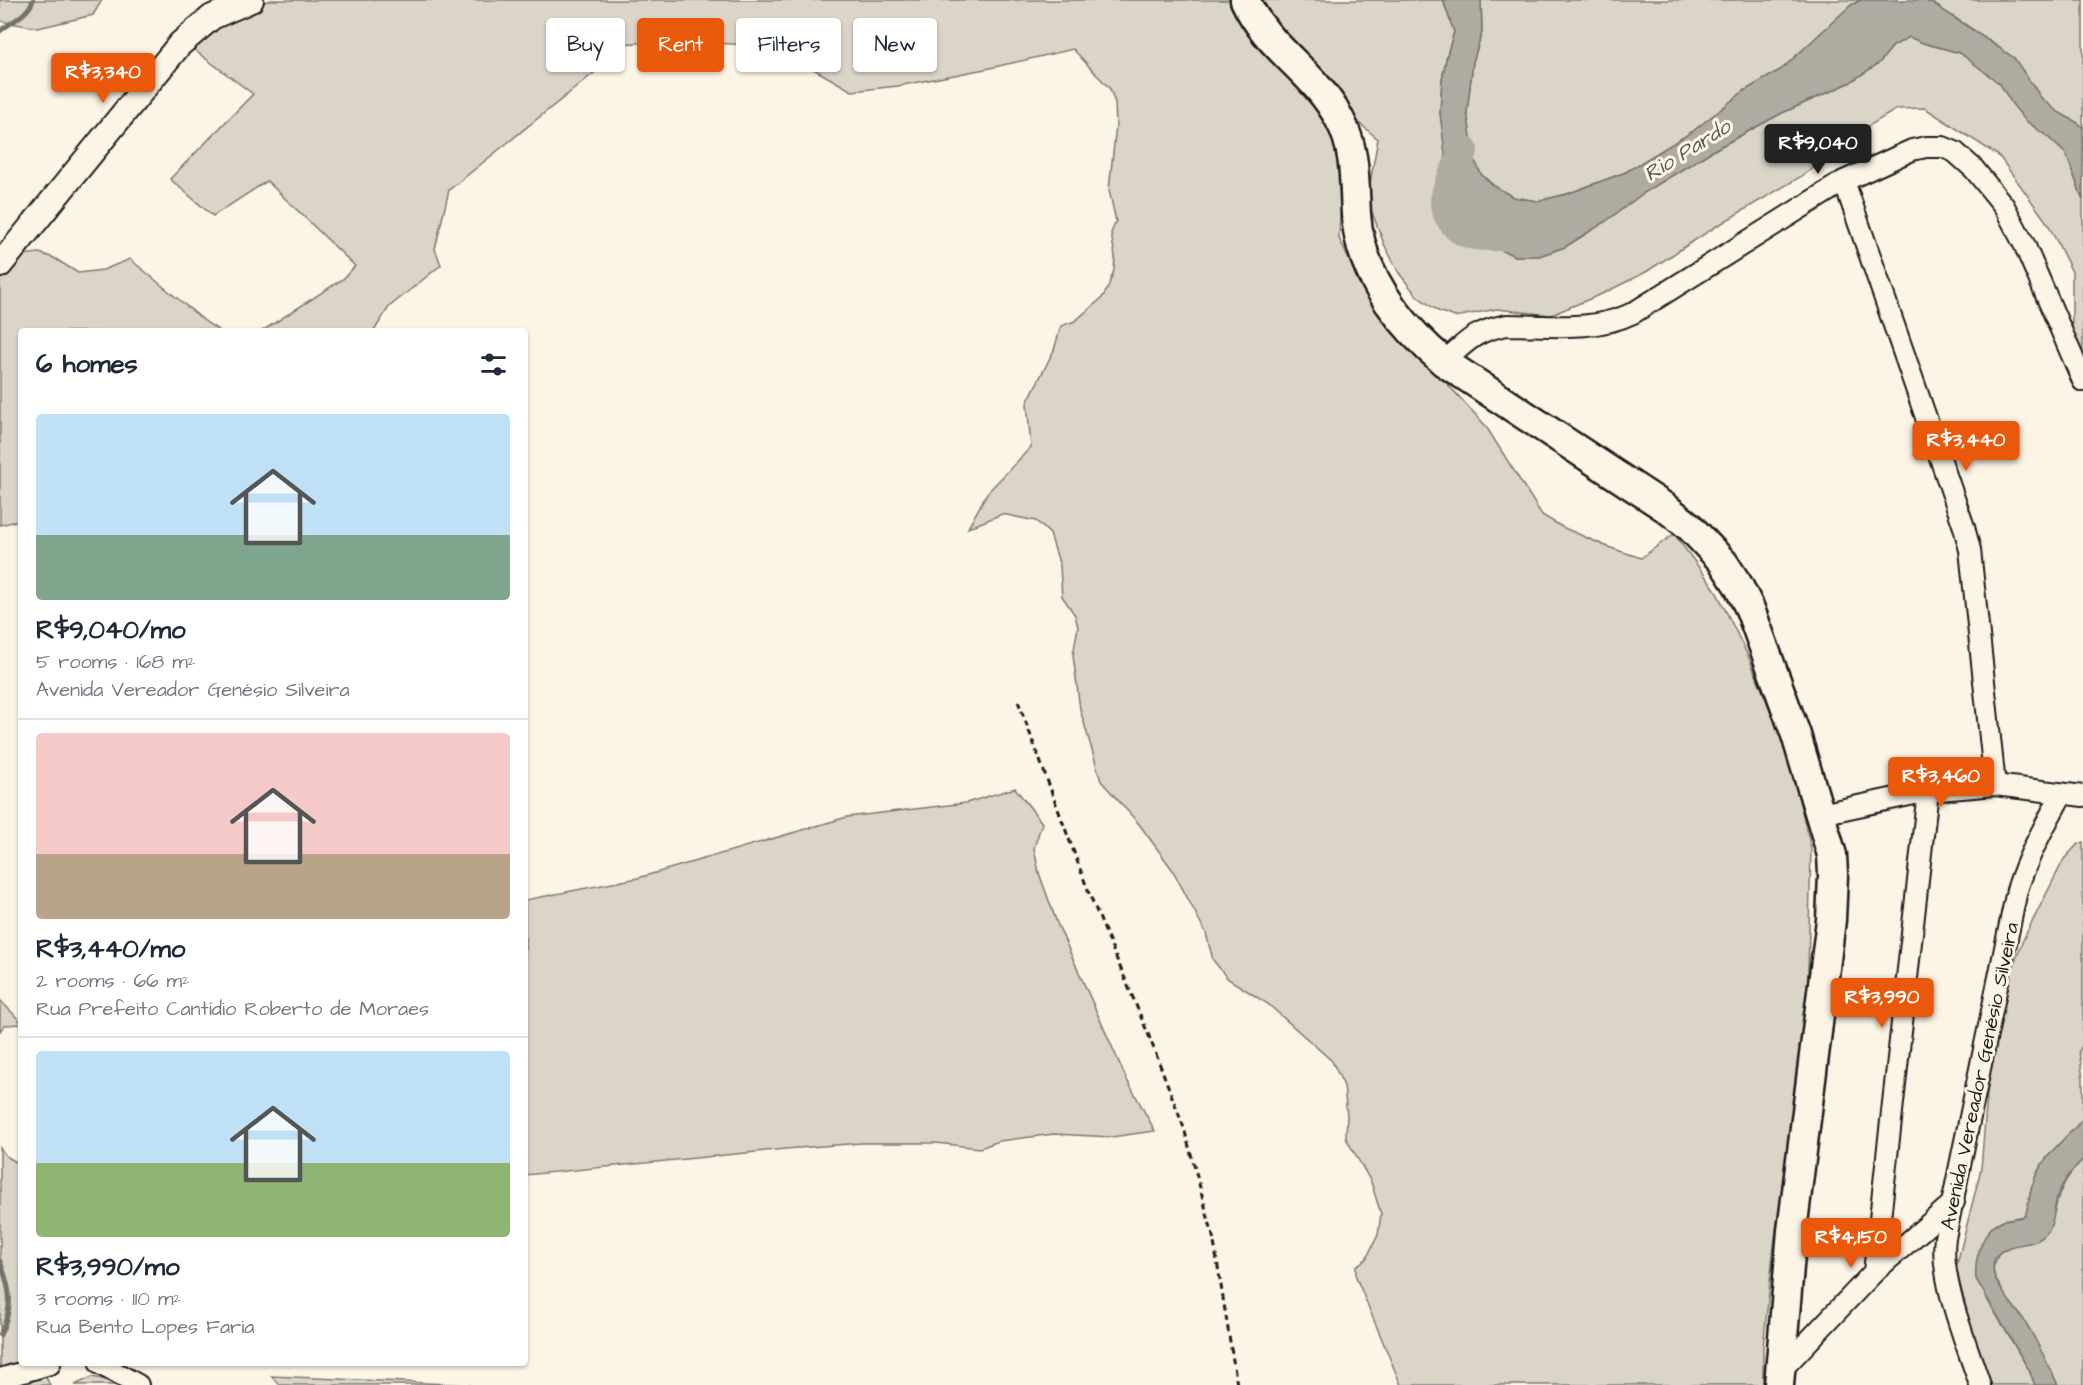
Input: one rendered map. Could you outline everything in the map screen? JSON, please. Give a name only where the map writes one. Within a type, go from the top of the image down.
[{"type":"main road","points":[[1245,0],[1261,29],[1310,76],[1327,98],[1341,122],[1353,158],[1358,233],[1369,268],[1390,308],[1423,345],[1444,362],[1666,508],[1697,534],[1723,562],[1738,585],[1761,638],[1796,735],[1821,814],[1832,855],[1833,875],[1831,920],[1792,1232],[1780,1377]]},
{"type":"street","points":[[0,265],[161,65],[193,31],[219,6],[251,0]]},
{"type":"street","points":[[1444,362],[1474,335],[1493,327],[1507,325],[1591,326],[1620,320],[1844,181],[1912,150],[1936,147],[1955,152],[1983,177],[2014,223],[2083,381]]},
{"type":"street","points":[[1844,181],[1970,550],[1995,785]]},
{"type":"street","points":[[1821,814],[1928,791],[1995,785],[2083,796]]},
{"type":"street","points":[[1874,1272],[1928,791]]},
{"type":"street","name":"Avenida Vereador Genésio Silveira","points":[[1980,1385],[1951,1292],[1944,1257],[1945,1238],[2017,890],[2029,855],[2062,794]]},
{"type":"street","points":[[1780,1377],[1874,1272],[1954,1202]]},
{"type":"street","points":[[0,1379],[43,1366]]},
{"type":"street","points":[[104,1366],[138,1385]]},
{"type":"path","points":[[1018,701],[1089,893],[1149,1036],[1184,1128],[1213,1236],[1237,1385]]},
{"type":"shaded area","points":[[0,0],[102,0],[93,15],[38,28],[0,21]]},
{"type":"shaded area","points":[[271,0],[1233,0],[1306,82],[1341,154],[1345,189],[1339,238],[1355,273],[1382,313],[1485,425],[1542,515],[1562,527],[1608,547],[1641,558],[1674,534],[1715,589],[1749,658],[1787,751],[1811,848],[1807,1012],[1774,1245],[1763,1347],[1763,1385],[1401,1385],[1356,1277],[1356,1266],[1366,1259],[1378,1235],[1381,1214],[1371,1182],[1346,1138],[1347,1116],[1344,1086],[1332,1061],[1268,1004],[1227,978],[1213,960],[1206,933],[1172,869],[1139,824],[1101,781],[1080,709],[1073,655],[1078,627],[1075,615],[1062,596],[1060,566],[1050,534],[1036,521],[1002,514],[968,528],[987,493],[1031,447],[1027,403],[1054,350],[1061,326],[1075,321],[1102,298],[1114,270],[1115,256],[1111,233],[1116,221],[1109,190],[1116,125],[1115,103],[1110,89],[1073,49],[898,86],[852,91],[819,72],[841,72],[841,18],[736,18],[736,44],[724,44],[724,18],[637,18],[637,43],[625,44],[625,18],[546,18],[546,72],[595,72],[449,190],[435,249],[441,265],[389,307],[376,328],[267,328],[343,279],[355,266],[267,181],[213,216],[170,179],[253,94],[185,43],[247,8]]},
{"type":"shaded area","points":[[1254,0],[1443,0],[1454,32],[1442,79],[1440,113],[1455,210],[1476,233],[1499,249],[1515,256],[1539,256],[1565,247],[1605,222],[1642,194],[1712,151],[1782,113],[1849,83],[1879,63],[1893,46],[1909,37],[1960,53],[2000,84],[2025,120],[2066,154],[2083,200],[2083,355],[2072,335],[2072,272],[2048,224],[1999,156],[1925,108],[1897,109],[1865,128],[1807,173],[1715,227],[1646,272],[1604,293],[1551,315],[1497,309],[1455,317],[1438,311],[1417,296],[1399,273],[1384,244],[1367,199],[1378,139],[1359,123],[1344,100]]},
{"type":"shaded area","points":[[1481,0],[1861,0],[1851,5],[1782,69],[1744,91],[1692,132],[1626,172],[1567,194],[1538,201],[1513,197],[1494,186],[1481,174],[1475,161],[1467,112],[1473,62],[1482,32]]},
{"type":"shaded area","points":[[1924,0],[2083,0],[2083,128],[2042,99],[2014,58],[1974,30]]},
{"type":"shaded area","points":[[39,253],[54,258],[78,273],[103,270],[130,259],[215,328],[18,328],[18,521],[0,525],[0,270],[8,262],[28,254]]},
{"type":"shaded area","points":[[1015,788],[1042,823],[1034,848],[1039,873],[1057,923],[1126,1078],[1155,1131],[1111,1137],[1054,1134],[999,1141],[980,1148],[936,1143],[861,1143],[528,1175],[528,899],[638,878],[847,817],[966,803]]},
{"type":"shaded area","points":[[2083,842],[2083,1045],[2079,1051],[2083,1079],[2083,1119],[2042,1165],[2033,1183],[2025,1216],[2003,1220],[1994,1225],[1987,1299],[2029,1370],[2035,1385],[1988,1385],[1979,1360],[1956,1268],[1981,1169],[1993,1022],[2023,940],[2064,859],[2078,844]]},
{"type":"shaded area","points":[[0,1000],[18,1019],[18,1024],[5,1025],[0,1031]]},
{"type":"shaded area","points":[[0,1148],[6,1156],[18,1163],[18,1366],[42,1370],[50,1385],[0,1385]]},
{"type":"shaded area","points":[[2083,1159],[2083,1385],[2058,1385],[2024,1321],[1995,1278],[1993,1268],[1999,1253],[2052,1221],[2062,1187]]},
{"type":"shaded area","points":[[271,1376],[471,1385],[280,1385]]},
{"type":"shaded area","points":[[92,1377],[107,1380],[117,1385],[75,1385]]},
{"type":"water","points":[[1443,0],[1481,0],[1482,32],[1473,62],[1467,112],[1475,161],[1481,174],[1494,186],[1513,197],[1538,201],[1567,194],[1626,172],[1692,132],[1744,91],[1782,69],[1851,5],[1861,0],[1924,0],[2014,58],[2042,99],[2083,128],[2083,200],[2066,154],[2025,120],[2000,84],[1960,53],[1909,37],[1893,46],[1879,63],[1849,83],[1782,113],[1712,151],[1642,194],[1605,222],[1565,247],[1539,256],[1515,256],[1499,249],[1476,233],[1455,210],[1450,196],[1440,113],[1442,79],[1454,32]]},
{"type":"water","points":[[2083,1119],[2083,1159],[2061,1188],[2048,1231],[2037,1240],[2005,1249],[1999,1253],[1993,1265],[1998,1284],[2029,1328],[2058,1385],[2035,1385],[2029,1370],[1976,1279],[1976,1263],[1989,1230],[2005,1220],[2025,1216],[2033,1183],[2042,1165]]},
{"type":"waterway","points":[[0,31],[24,14],[33,0]]},
{"type":"waterway","name":"Rio Pardo","points":[[1463,150],[1446,197],[1445,204],[1450,217],[1459,229],[1471,234],[1493,236],[1519,234]]},
{"type":"waterway","points":[[0,1261],[9,1290],[9,1306],[0,1335]]}]
